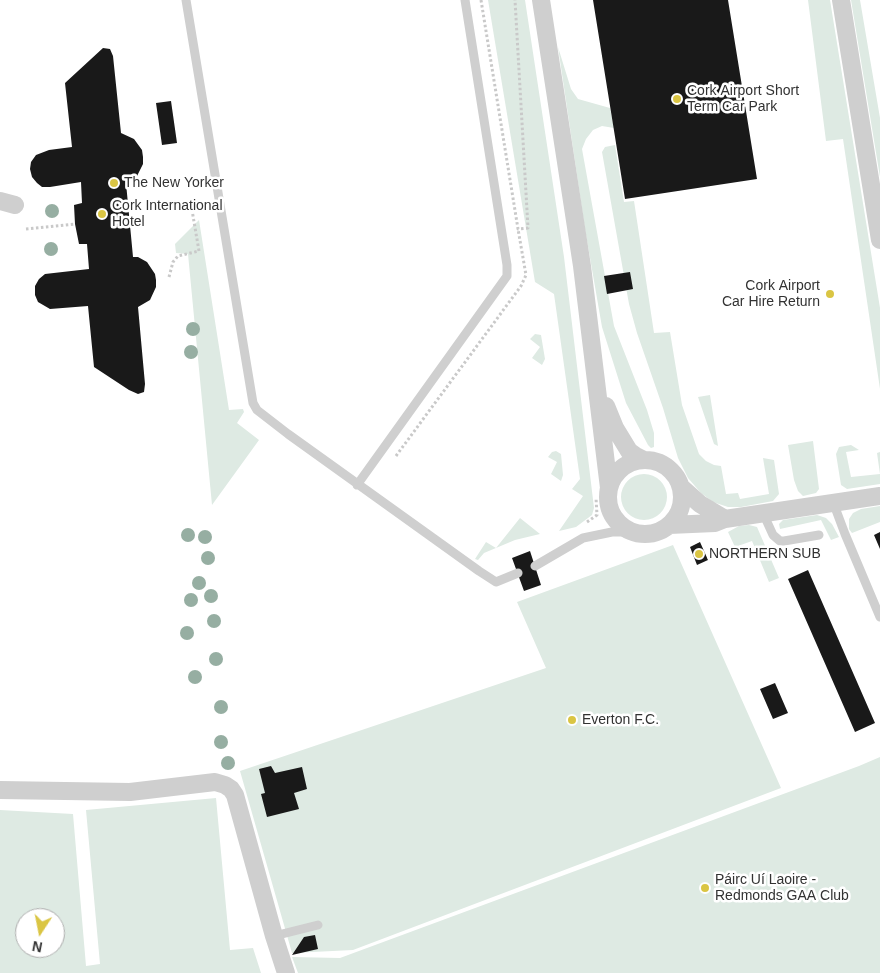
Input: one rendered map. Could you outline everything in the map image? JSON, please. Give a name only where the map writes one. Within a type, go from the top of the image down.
[{"type":"street","points":[[541,0],[582,266],[598,387],[609,488],[608,499],[613,514],[623,527],[633,532],[645,534],[658,532],[677,517],[681,506],[682,488]]},
{"type":"street","points":[[841,0],[880,240]]},
{"type":"street","points":[[598,387],[621,440],[629,451],[644,460]]},
{"type":"street","points":[[609,488],[614,477],[622,468],[633,462],[644,460],[656,462],[667,467],[676,476],[682,488],[700,504],[724,519]]},
{"type":"street","points":[[669,525],[715,523],[724,519],[880,496]]},
{"type":"street","points":[[0,790],[130,792],[215,782],[225,785],[236,795],[274,936],[286,973]]},
{"type":"lane","points":[[186,0],[253,403],[257,410],[357,485],[496,582],[518,574]]},
{"type":"lane","points":[[357,485],[507,276],[507,265],[465,0]]},
{"type":"lane","points":[[834,502],[845,534],[880,617]]},
{"type":"lane","points":[[763,513],[773,535],[780,540],[784,541],[819,535]]},
{"type":"lane","points":[[535,566],[583,538],[612,532],[633,532]]},
{"type":"lane","points":[[274,936],[318,925]]},
{"type":"path","points":[[481,0],[518,229],[528,228],[515,0]]},
{"type":"path","points":[[169,277],[173,262],[178,256],[199,251],[192,210]]},
{"type":"path","points":[[26,229],[76,224]]},
{"type":"shaded area","points":[[488,0],[525,0],[564,257],[594,508],[592,515],[576,527],[559,531],[583,496],[572,489],[580,479],[554,294],[535,282]]},
{"type":"shaded area","points":[[808,0],[830,0],[880,308],[880,389],[843,139],[826,141]]},
{"type":"shaded area","points":[[851,0],[860,0],[880,118],[880,177]]},
{"type":"shaded area","points":[[558,47],[571,89],[578,99],[610,108],[614,128],[602,126],[593,130],[586,139],[582,149],[614,326],[654,433],[654,447],[651,448],[626,403],[602,327],[585,229]]},
{"type":"shaded area","points":[[615,145],[624,202],[634,201],[654,333],[670,332],[682,405],[699,454],[706,461],[721,466],[726,494],[738,493],[740,499],[769,494],[763,458],[774,460],[779,494],[773,501],[741,507],[728,507],[713,502],[701,493],[688,478],[678,458],[629,304],[602,152],[605,147]]},
{"type":"shaded area","points":[[199,220],[229,410],[243,409],[244,412],[237,423],[259,440],[212,505],[188,254],[176,253],[175,244]]},
{"type":"shaded area","points":[[535,334],[541,335],[545,359],[542,365],[532,358],[540,347],[530,339]]},
{"type":"shaded area","points":[[710,395],[718,446],[714,444],[698,397]]},
{"type":"shaded area","points":[[813,441],[819,489],[816,493],[803,496],[798,491],[794,480],[788,445]]},
{"type":"shaded area","points":[[851,445],[859,450],[846,452],[851,477],[880,474],[880,484],[847,489],[841,485],[836,454],[839,447]]},
{"type":"shaded area","points":[[556,451],[561,454],[563,475],[561,481],[551,474],[557,462],[548,457],[552,452]]},
{"type":"shaded area","points":[[880,452],[880,474],[877,453]]},
{"type":"shaded area","points":[[639,474],[649,474],[663,484],[667,497],[663,510],[657,516],[649,520],[639,520],[625,510],[621,502],[621,492],[631,478]]},
{"type":"shaded area","points":[[880,506],[880,522],[852,533],[849,529],[849,519],[853,513],[861,509]]},
{"type":"shaded area","points":[[817,515],[826,518],[832,524],[839,537],[831,540],[821,520],[780,529],[779,524],[783,520]]},
{"type":"shaded area","points":[[520,518],[540,534],[515,540],[496,548]]},
{"type":"shaded area","points":[[749,525],[757,527],[779,578],[769,582],[752,541],[735,547],[728,532],[739,526]]},
{"type":"shaded area","points":[[486,542],[496,548],[484,553],[478,560],[475,559]]},
{"type":"shaded area","name":"Everton F.C.","points":[[673,545],[781,788],[353,950],[292,953],[240,771],[546,668],[517,602]]},
{"type":"shaded area","name":"Páirc Uí Laoire - Redmonds GAA Club","points":[[880,757],[880,973],[298,973],[292,957],[340,958]]},
{"type":"shaded area","points":[[216,798],[230,950],[253,948],[261,973],[0,973],[0,810],[73,814],[86,966],[100,964],[86,810]]},
{"type":"building","name":"Cork Airport Short Term Car Park","points":[[593,0],[728,0],[757,179],[625,199]]},
{"type":"building","name":"Cork International Hotel","points":[[103,48],[110,49],[113,56],[121,133],[134,139],[142,150],[143,164],[137,176],[126,183],[133,257],[138,257],[147,262],[155,274],[156,280],[156,287],[150,300],[138,307],[145,384],[144,392],[138,394],[94,367],[88,306],[50,309],[38,302],[35,295],[35,286],[45,274],[89,269],[87,244],[79,244],[75,224],[74,205],[82,203],[81,182],[42,187],[32,177],[30,169],[31,162],[36,155],[49,150],[72,147],[65,83]]},
{"type":"building","points":[[171,101],[177,143],[162,145],[156,103]]},
{"type":"building","points":[[630,272],[633,289],[607,294],[604,276]]},
{"type":"building","points":[[880,532],[880,549],[874,535]]},
{"type":"building","name":"NORTHERN SUB","points":[[700,542],[708,560],[697,565],[690,547]]},
{"type":"building","points":[[530,551],[541,585],[524,591],[512,558]]},
{"type":"building","points":[[808,570],[875,723],[855,732],[788,579]]},
{"type":"building","points":[[775,683],[788,713],[773,719],[760,689]]},
{"type":"building","points":[[271,766],[275,773],[302,767],[307,789],[294,793],[299,809],[267,817],[261,794],[265,793],[259,769]]},
{"type":"building","points":[[315,935],[318,949],[292,955],[304,937]]},
{"type":"place","name":"Cork Airport Short Term Car Park","points":[[677,99]]},
{"type":"place","name":"The New Yorker","points":[[114,183]]},
{"type":"place","name":"Cork International Hotel","points":[[102,214]]},
{"type":"place","name":"Cork Airport Car Hire Return","points":[[830,294]]},
{"type":"place","name":"NORTHERN SUB","points":[[699,554]]},
{"type":"place","name":"Everton F.C.","points":[[572,720]]},
{"type":"place","name":"Páirc Uí Laoire - Redmonds GAA Club","points":[[705,888]]}]
